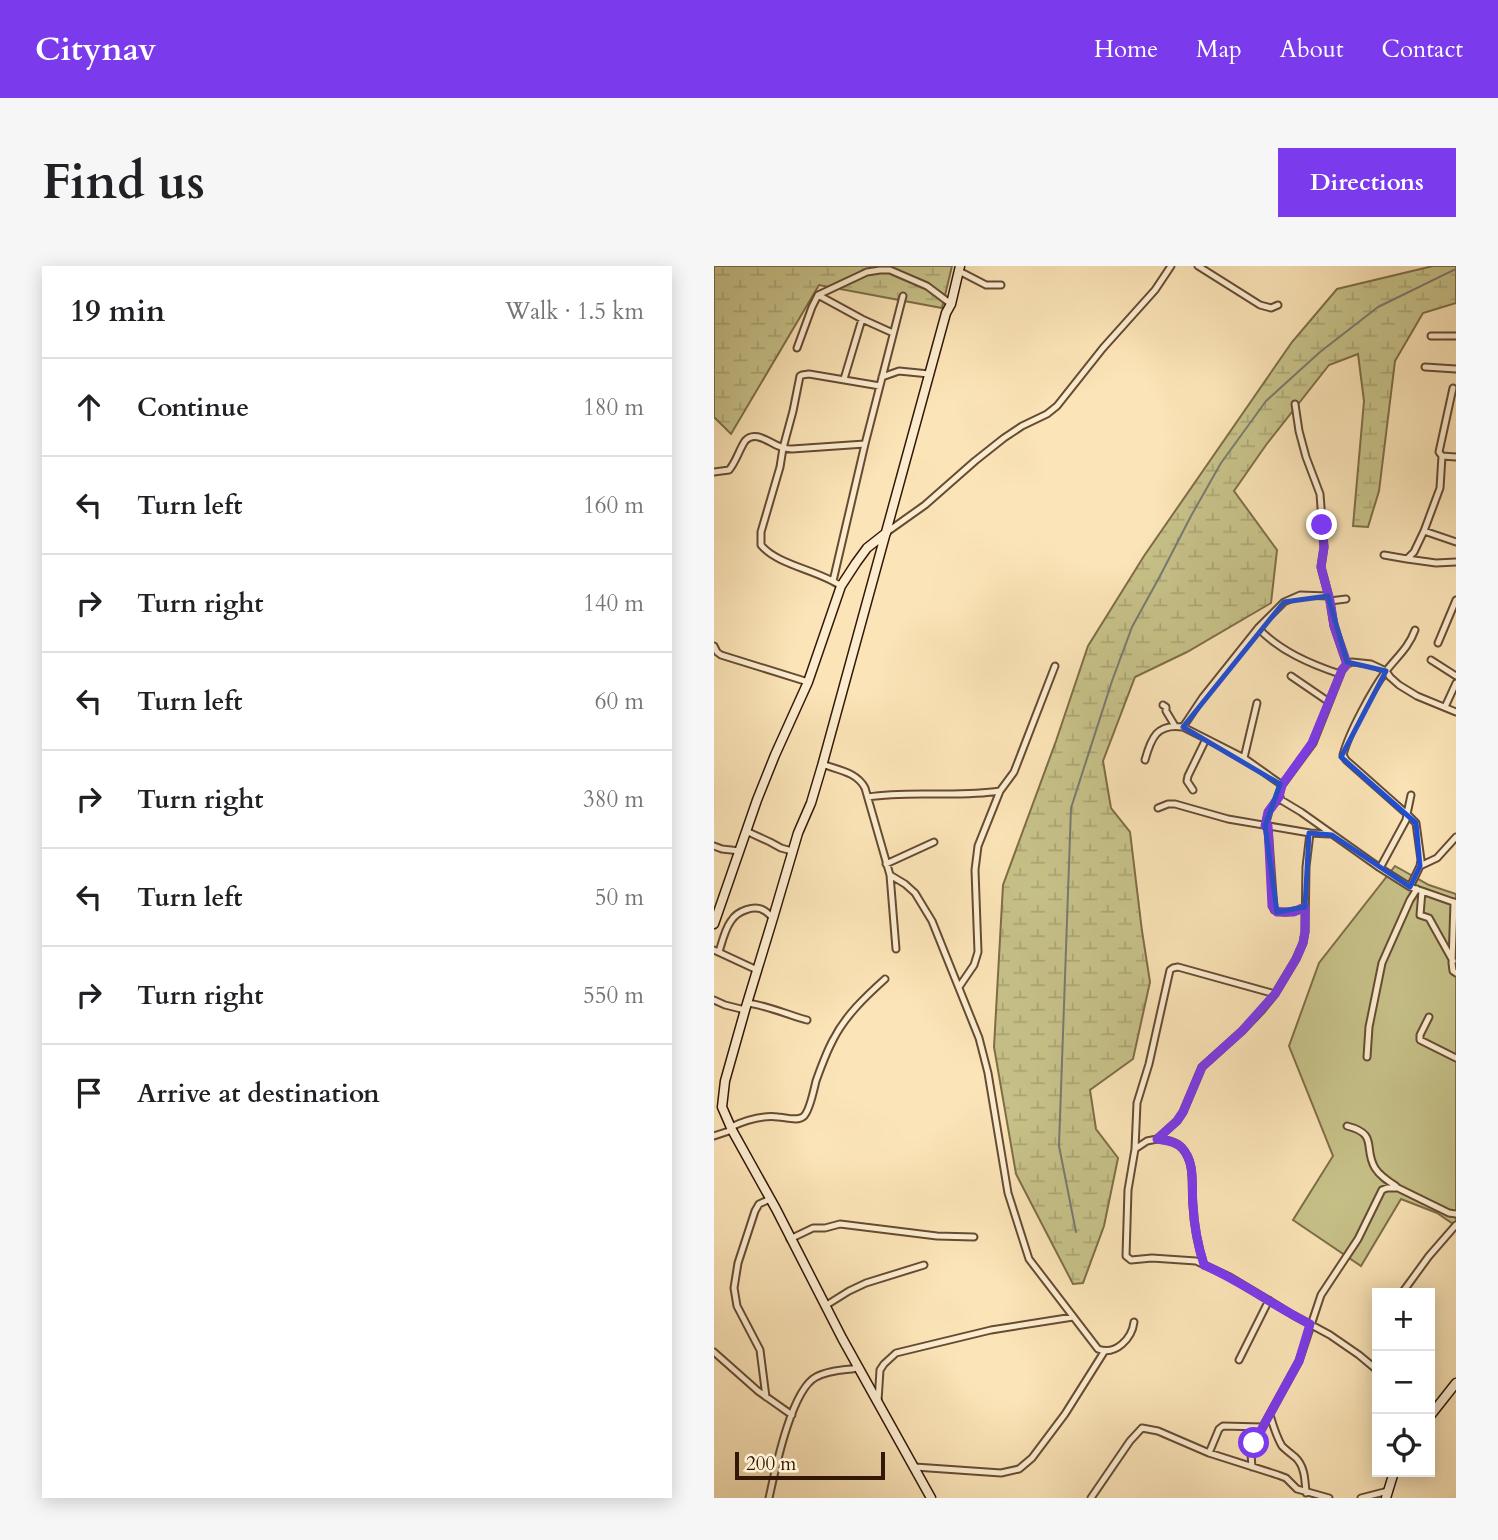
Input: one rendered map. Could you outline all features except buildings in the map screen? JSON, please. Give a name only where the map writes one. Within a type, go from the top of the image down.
[{"type":"street","points":[[837,584],[867,548],[926,505],[1004,438],[1057,406],[1103,348],[1155,290],[1171,266]]},
{"type":"street","points":[[1198,266],[1260,305],[1271,308],[1278,306]]},
{"type":"street","points":[[931,1498],[731,1128],[722,1107],[722,1095],[792,851],[811,803],[960,269],[986,285],[1000,285]]},
{"type":"street","points":[[797,348],[818,295],[867,272],[890,270],[927,286],[951,304]]},
{"type":"street","points":[[818,295],[893,333]]},
{"type":"street","points":[[714,923],[746,831],[807,682],[837,584],[864,444],[903,296]]},
{"type":"street","points":[[919,411],[923,407],[948,317],[946,313]]},
{"type":"street","points":[[844,379],[863,319]]},
{"type":"street","points":[[1431,335],[1456,336]]},
{"type":"street","points":[[1425,367],[1456,369]]},
{"type":"street","points":[[882,377],[899,371],[929,373]]},
{"type":"street","points":[[837,584],[766,551],[761,545],[761,532],[780,467],[800,376],[809,374],[880,386]]},
{"type":"street","points":[[1407,559],[1414,552],[1440,488],[1440,452],[1453,388]]},
{"type":"street","points":[[1295,404],[1306,457],[1320,494],[1324,547],[1321,567],[1334,626],[1347,664]]},
{"type":"street","points":[[714,472],[729,470],[750,437],[759,437],[783,448],[864,444]]},
{"type":"street","points":[[1442,456],[1456,457]]},
{"type":"street","points":[[1423,531],[1456,542]]},
{"type":"street","points":[[1384,555],[1436,563],[1456,562]]},
{"type":"street","points":[[1183,727],[1203,697],[1258,628],[1284,602],[1300,595],[1346,599]]},
{"type":"street","points":[[1438,643],[1454,615],[1456,600]]},
{"type":"street","points":[[1258,628],[1290,653],[1340,674]]},
{"type":"street","points":[[1415,630],[1408,646],[1386,671],[1360,715],[1343,755],[1416,823],[1420,866],[1416,889],[1420,915],[1429,918],[1452,961]]},
{"type":"street","points":[[715,650],[807,682]]},
{"type":"street","points":[[1431,660],[1456,676]]},
{"type":"street","points":[[1305,907],[1294,912],[1274,910],[1266,826],[1268,812],[1279,797],[1282,785],[1312,743],[1340,674],[1347,664],[1363,662],[1379,667],[1399,685],[1423,699],[1456,712]]},
{"type":"street","points":[[959,987],[977,960],[975,864],[978,846],[999,791],[1014,772],[1055,666]]},
{"type":"street","points":[[1291,676],[1329,702]]},
{"type":"street","points":[[1445,707],[1456,683]]},
{"type":"street","points":[[1244,758],[1257,703]]},
{"type":"street","points":[[1163,705],[1175,726]]},
{"type":"street","points":[[1145,760],[1156,734],[1167,727],[1183,727],[1244,758],[1282,785]]},
{"type":"street","points":[[1193,790],[1187,781],[1188,776],[1206,738]]},
{"type":"street","points":[[822,764],[854,775],[863,783],[890,875],[896,949]]},
{"type":"street","points":[[868,797],[904,793],[957,795],[999,791]]},
{"type":"street","points":[[1380,868],[1406,820],[1411,795]]},
{"type":"street","points":[[1279,797],[1380,868],[1416,889],[1455,903],[1452,961],[1456,973]]},
{"type":"street","points":[[1158,808],[1175,804],[1228,819],[1332,835]]},
{"type":"street","points":[[746,831],[783,850],[792,851]]},
{"type":"street","points":[[1157,1139],[1183,1112],[1202,1067],[1242,1031],[1275,994],[1296,959],[1305,932],[1306,867],[1310,833]]},
{"type":"street","points":[[1420,866],[1437,858],[1456,837]]},
{"type":"street","points":[[886,864],[934,842]]},
{"type":"street","points":[[714,846],[740,851]]},
{"type":"street","points":[[890,875],[905,884],[924,905],[979,1038],[988,1073],[1008,1192],[1029,1259],[1098,1349],[1104,1352],[1114,1350],[1130,1335],[1135,1322]]},
{"type":"street","points":[[1367,1057],[1368,1027],[1382,963],[1416,889]]},
{"type":"street","points":[[757,970],[716,951],[731,919],[737,914],[759,908],[774,918]]},
{"type":"street","points":[[1275,994],[1178,967],[1170,970],[1149,1064],[1137,1103],[1135,1149],[1128,1189],[1126,1256],[1131,1260],[1153,1258],[1196,1261],[1230,1277],[1310,1324],[1372,1366]]},
{"type":"street","points":[[714,1136],[758,1117],[799,1119],[804,1116],[817,1077],[842,1025],[865,997],[885,979]]},
{"type":"street","points":[[714,1000],[724,1005],[761,1005],[807,1020]]},
{"type":"street","points":[[1429,1017],[1420,1040],[1456,1058]]},
{"type":"street","points":[[1347,1126],[1364,1134],[1370,1145],[1372,1161],[1382,1177],[1398,1188],[1456,1214]]},
{"type":"street","points":[[1135,1149],[1147,1141],[1157,1139],[1177,1143],[1182,1148],[1191,1170],[1193,1207],[1204,1265]]},
{"type":"street","points":[[1252,1467],[1252,1448],[1299,1361],[1321,1295],[1358,1238],[1382,1190],[1398,1188]]},
{"type":"street","points":[[766,1397],[760,1350],[737,1306],[734,1289],[738,1263],[755,1211],[759,1204],[770,1199]]},
{"type":"street","points":[[790,1239],[813,1228],[840,1224],[937,1236],[974,1237]]},
{"type":"street","points":[[1406,1288],[1456,1225]]},
{"type":"street","points":[[825,1306],[866,1283],[924,1265]]},
{"type":"street","points":[[1239,1360],[1269,1300]]},
{"type":"street","points":[[878,1402],[880,1370],[897,1353],[991,1330],[1073,1317]]},
{"type":"street","points":[[714,1352],[766,1397],[792,1415]]},
{"type":"street","points":[[915,1467],[1001,1473],[1019,1469],[1032,1458],[1065,1414],[1104,1352]]},
{"type":"street","points":[[769,1498],[776,1464],[792,1415],[807,1384],[813,1378],[828,1373],[859,1368]]},
{"type":"street","points":[[1435,1404],[1456,1383]]},
{"type":"street","points":[[1270,1415],[1282,1445],[1301,1465],[1306,1493]]},
{"type":"street","points":[[1209,1453],[1219,1429],[1223,1426],[1262,1427]]},
{"type":"street","points":[[1091,1498],[1142,1428],[1158,1431],[1209,1453],[1286,1478],[1297,1489],[1329,1498]]},
{"type":"street","points":[[1361,1498],[1387,1494],[1392,1477]]},
{"type":"highlighted area","points":[[1328,596],[1347,662],[1386,671],[1341,757],[1416,823],[1420,866],[1410,887],[1332,835],[1309,833],[1305,907],[1277,912],[1265,826],[1280,784],[1183,727],[1284,602]]},
{"type":"green space","points":[[714,266],[952,266],[942,308],[819,285],[731,434],[714,417]]},
{"type":"green space","points":[[1433,266],[1456,266],[1456,303],[1423,313],[1395,361],[1379,491],[1368,527],[1353,526],[1364,401],[1358,354],[1329,365],[1266,445],[1234,491],[1277,550],[1271,603],[1187,652],[1135,677],[1103,761],[1111,808],[1130,832],[1150,982],[1133,1059],[1090,1090],[1096,1129],[1118,1158],[1104,1226],[1083,1283],[1073,1284],[1016,1174],[994,1047],[1003,885],[1088,646],[1144,556],[1292,342],[1337,289]]},
{"type":"green space","points":[[1395,866],[1429,885],[1456,894],[1456,1226],[1437,1213],[1401,1199],[1361,1266],[1293,1220],[1333,1156],[1289,1046],[1319,963]]},
{"type":"waterway","points":[[1076,1232],[1059,1146],[1071,808],[1132,627],[1221,463],[1266,401],[1320,352],[1378,307],[1456,269]]},
{"type":"route","points":[[1254,1443],[1299,1361],[1310,1324],[1204,1265],[1193,1207],[1189,1161],[1177,1143],[1157,1139],[1183,1112],[1206,1062],[1242,1031],[1275,994],[1303,943],[1305,907],[1294,912],[1277,912],[1272,906],[1268,826],[1265,826],[1268,812],[1279,797],[1282,785],[1312,743],[1342,670],[1347,664],[1338,642],[1321,567],[1324,547],[1322,525]]}]
